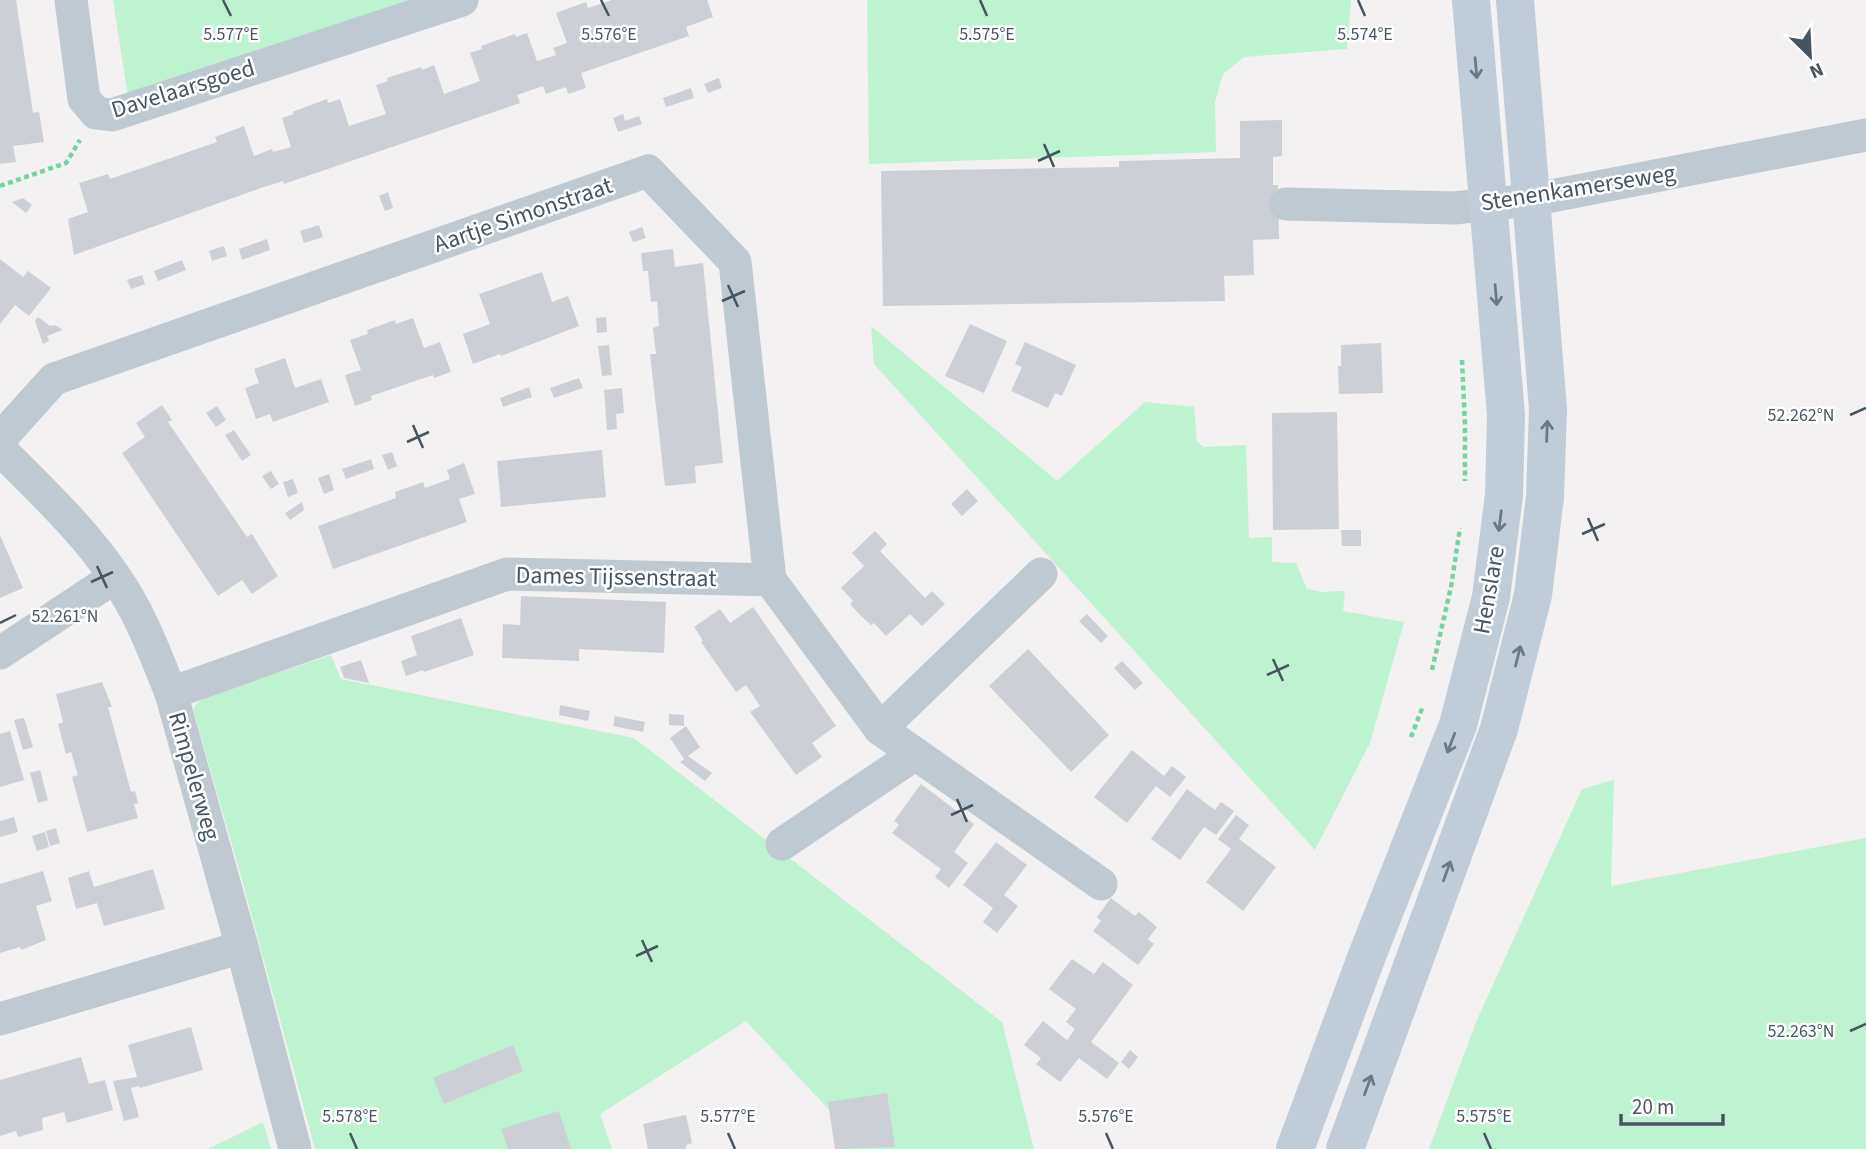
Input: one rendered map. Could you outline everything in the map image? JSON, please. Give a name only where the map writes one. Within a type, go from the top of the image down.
[{"type":"street","name":"Davelaarsgoed","points":[[71,0],[84,100],[96,113],[112,116],[462,0]]},
{"type":"street","name":"Henslare","points":[[1295,1149],[1368,953],[1458,725],[1491,597],[1503,495],[1506,415],[1471,0]]},
{"type":"street","name":"Henslare","points":[[1345,1149],[1499,729],[1533,594],[1545,497],[1548,409],[1515,0]]},
{"type":"street","name":"Stenenkamerseweg","points":[[1286,204],[1454,208],[1531,200],[1866,135]]},
{"type":"street","name":"Aartje Simonstraat","points":[[0,439],[54,379],[648,171],[735,262],[770,580]]},
{"type":"street","name":"Rimpelerweg","points":[[0,449],[79,530],[115,577],[137,613],[171,693],[295,1149]]},
{"type":"street","name":"Dames Tijssenstraat","points":[[171,693],[506,574],[770,580]]},
{"type":"street","points":[[880,729],[1041,574]]},
{"type":"street","points":[[0,653],[115,577]]},
{"type":"street","points":[[770,580],[880,729],[1101,884]]},
{"type":"street","points":[[782,844],[914,755]]},
{"type":"street","points":[[0,1019],[242,947]]},
{"type":"path","points":[[0,186],[66,163],[96,113]]},
{"type":"path","points":[[1462,357],[1465,486]]},
{"type":"path","name":"Henslare","points":[[1430,676],[1451,587],[1461,523]]},
{"type":"path","points":[[1410,740],[1424,701]]},
{"type":"green space","points":[[113,0],[412,0],[128,97]]},
{"type":"green space","points":[[867,0],[1351,1],[1347,49],[1244,57],[1223,74],[1215,102],[1216,152],[869,164]]},
{"type":"green space","points":[[871,326],[1057,481],[1145,402],[1194,407],[1197,442],[1204,447],[1246,445],[1249,538],[1272,537],[1272,562],[1296,563],[1307,589],[1322,592],[1345,591],[1343,611],[1404,622],[1370,743],[1315,850],[874,364]]},
{"type":"green space","points":[[331,655],[341,679],[634,738],[1002,1022],[1034,1149],[839,1149],[832,1113],[746,1021],[600,1114],[612,1149],[315,1149],[193,709],[206,697]]},
{"type":"green space","points":[[1614,780],[1611,886],[1866,838],[1866,1149],[1429,1149],[1476,1022],[1582,789]]},
{"type":"green space","points":[[263,1122],[271,1149],[208,1149]]},
{"type":"building","points":[[0,0],[16,0],[33,113],[39,112],[44,142],[13,146],[16,162],[0,164]]},
{"type":"building","points":[[612,0],[707,0],[713,17],[686,27],[689,36],[581,73],[586,88],[568,94],[566,87],[546,94],[543,86],[517,95],[520,103],[284,184],[283,181],[264,187],[74,255],[68,219],[88,212],[79,183],[108,174],[110,179],[217,142],[215,137],[244,126],[254,156],[272,149],[273,152],[291,147],[282,118],[294,114],[292,112],[327,99],[328,103],[340,99],[349,126],[386,114],[376,85],[388,81],[387,78],[434,65],[444,94],[480,81],[470,53],[482,49],[481,46],[515,34],[516,37],[527,33],[537,61],[556,55],[553,48],[567,43],[556,13],[586,2],[588,8]]},
{"type":"building","points":[[719,78],[722,88],[708,93],[704,84]]},
{"type":"building","points":[[691,88],[694,98],[666,107],[663,98]]},
{"type":"building","points":[[623,114],[625,121],[639,116],[642,124],[618,132],[613,118]]},
{"type":"building","points":[[1282,120],[1282,156],[1273,157],[1273,185],[1278,185],[1279,239],[1253,240],[1254,275],[1224,276],[1225,301],[883,306],[881,171],[1119,167],[1119,161],[1240,158],[1240,121]]},
{"type":"building","points":[[388,192],[393,208],[385,211],[379,196]]},
{"type":"building","points":[[23,198],[32,205],[26,213],[12,202]]},
{"type":"building","points":[[319,225],[323,237],[304,243],[300,231]]},
{"type":"building","points":[[642,227],[646,238],[633,242],[629,232]]},
{"type":"building","points":[[267,239],[270,250],[242,260],[239,249]]},
{"type":"building","points":[[224,246],[227,256],[212,261],[209,251]]},
{"type":"building","points":[[673,249],[675,267],[703,263],[723,463],[695,466],[696,483],[665,486],[650,354],[656,354],[653,328],[659,326],[657,301],[651,302],[648,271],[643,271],[641,253]]},
{"type":"building","points":[[0,259],[23,277],[28,271],[51,288],[29,316],[15,305],[0,324]]},
{"type":"building","points":[[182,260],[186,270],[158,281],[154,271]]},
{"type":"building","points":[[542,272],[552,302],[568,296],[579,326],[473,364],[463,334],[490,324],[479,294]]},
{"type":"building","points":[[142,275],[145,284],[131,289],[127,280]]},
{"type":"building","points":[[38,317],[50,326],[55,325],[63,330],[47,336],[49,341],[43,344],[35,321]]},
{"type":"building","points":[[606,317],[607,332],[597,333],[596,318]]},
{"type":"building","points":[[413,318],[424,348],[440,342],[451,372],[434,378],[433,375],[371,396],[372,400],[355,406],[345,375],[361,370],[350,340],[368,334],[367,330],[395,320],[396,324]]},
{"type":"building","points":[[970,324],[1007,341],[984,393],[945,376]]},
{"type":"building","points":[[1025,342],[1076,365],[1062,396],[1055,393],[1048,408],[1011,391],[1022,367],[1015,364]]},
{"type":"building","points":[[1381,343],[1383,393],[1339,394],[1338,366],[1341,366],[1341,345]]},
{"type":"building","points":[[609,345],[612,375],[602,376],[598,346]]},
{"type":"building","points":[[285,358],[295,388],[321,379],[329,402],[273,422],[270,414],[256,419],[245,388],[259,383],[254,369]]},
{"type":"building","points":[[579,378],[583,388],[554,398],[550,388]]},
{"type":"building","points":[[529,387],[532,397],[503,407],[500,398]]},
{"type":"building","points":[[622,388],[624,413],[616,414],[617,429],[607,430],[604,390]]},
{"type":"building","points":[[162,405],[172,420],[168,422],[247,537],[252,534],[278,576],[252,594],[242,580],[218,596],[122,453],[145,437],[136,423]]},
{"type":"building","points":[[217,406],[226,420],[216,427],[206,413]]},
{"type":"building","points":[[1337,412],[1339,529],[1273,530],[1272,413]]},
{"type":"building","points":[[234,430],[251,455],[242,461],[225,435]]},
{"type":"building","points":[[602,450],[606,497],[501,507],[497,461]]},
{"type":"building","points":[[392,452],[397,466],[388,470],[382,455]]},
{"type":"building","points":[[371,459],[374,469],[346,479],[342,469]]},
{"type":"building","points":[[464,463],[475,494],[459,499],[467,522],[333,569],[318,526],[396,498],[395,492],[423,482],[425,488],[450,479],[447,470]]},
{"type":"building","points":[[271,471],[279,484],[271,489],[262,476]]},
{"type":"building","points":[[329,474],[334,490],[324,494],[318,478]]},
{"type":"building","points":[[293,479],[298,493],[288,497],[283,482]]},
{"type":"building","points":[[967,489],[978,501],[962,516],[951,504]]},
{"type":"building","points":[[302,502],[304,510],[290,520],[285,513]]},
{"type":"building","points":[[1341,530],[1361,530],[1361,546],[1342,546]]},
{"type":"building","points":[[875,531],[887,544],[880,551],[925,598],[932,591],[945,604],[922,626],[910,614],[886,636],[874,623],[871,625],[860,615],[850,604],[853,601],[841,588],[864,566],[852,553]]},
{"type":"building","points":[[0,535],[23,588],[0,598]]},
{"type":"building","points":[[521,596],[666,602],[664,653],[579,649],[579,661],[502,658],[503,624],[520,625]]},
{"type":"building","points":[[753,607],[836,726],[812,743],[822,757],[796,775],[750,712],[760,706],[746,685],[736,692],[701,642],[703,641],[694,627],[720,609],[730,623]]},
{"type":"building","points":[[1087,614],[1108,636],[1101,643],[1079,621]]},
{"type":"building","points":[[461,618],[474,655],[406,676],[401,661],[417,655],[411,636]]},
{"type":"building","points":[[1028,649],[1109,735],[1071,772],[989,686]]},
{"type":"building","points":[[361,660],[369,683],[344,678],[340,667]]},
{"type":"building","points":[[1122,661],[1143,683],[1135,690],[1114,668]]},
{"type":"building","points":[[102,682],[112,707],[108,707],[131,792],[135,791],[138,803],[134,804],[138,818],[87,832],[72,777],[78,775],[71,752],[66,754],[58,724],[63,722],[56,694]]},
{"type":"building","points":[[560,705],[590,711],[588,721],[559,715]]},
{"type":"building","points":[[669,714],[684,715],[684,726],[669,725]]},
{"type":"building","points":[[615,716],[645,722],[643,732],[613,726]]},
{"type":"building","points":[[24,718],[33,747],[23,750],[14,720]]},
{"type":"building","points":[[686,726],[700,747],[688,756],[712,773],[705,781],[680,762],[684,759],[670,738]]},
{"type":"building","points":[[10,731],[24,780],[0,787],[0,734]]},
{"type":"building","points":[[1132,750],[1164,776],[1172,766],[1186,777],[1170,797],[1156,786],[1127,823],[1094,797]]},
{"type":"building","points":[[40,770],[48,800],[38,803],[30,773]]},
{"type":"building","points":[[921,784],[974,824],[954,852],[968,863],[949,888],[935,877],[941,869],[892,833],[899,825],[894,821]]},
{"type":"building","points":[[1187,789],[1215,810],[1221,802],[1234,811],[1216,835],[1204,827],[1180,860],[1151,839]]},
{"type":"building","points":[[1236,815],[1249,825],[1239,839],[1276,867],[1243,911],[1206,882],[1231,849],[1218,839]]},
{"type":"building","points":[[14,817],[18,832],[0,837],[0,821]]},
{"type":"building","points":[[56,828],[60,843],[50,846],[46,831]]},
{"type":"building","points":[[45,832],[49,847],[37,851],[32,836]]},
{"type":"building","points":[[996,842],[1027,865],[1004,895],[1018,906],[997,933],[983,922],[993,908],[963,885]]},
{"type":"building","points":[[153,869],[165,909],[104,926],[97,903],[76,909],[68,878],[89,871],[94,887]]},
{"type":"building","points":[[43,871],[52,901],[36,906],[46,940],[21,950],[20,947],[0,953],[0,884]]},
{"type":"building","points":[[1111,898],[1135,916],[1139,912],[1157,927],[1148,939],[1154,944],[1138,965],[1093,931],[1101,921],[1097,917]]},
{"type":"building","points":[[1072,959],[1094,974],[1103,962],[1133,985],[1091,1042],[1119,1063],[1107,1079],[1079,1058],[1060,1082],[1036,1064],[1041,1058],[1024,1045],[1043,1021],[1067,1040],[1075,1029],[1066,1022],[1076,1009],[1049,989]]},
{"type":"building","points":[[191,1027],[203,1070],[140,1088],[131,1088],[139,1117],[124,1121],[113,1081],[137,1077],[128,1045]]},
{"type":"building","points":[[513,1045],[523,1071],[444,1104],[433,1078]]},
{"type":"building","points":[[1130,1050],[1138,1057],[1129,1069],[1121,1062]]},
{"type":"building","points":[[81,1057],[89,1084],[105,1080],[113,1110],[67,1123],[64,1112],[42,1118],[43,1130],[18,1137],[16,1131],[0,1136],[0,1080]]},
{"type":"building","points":[[887,1093],[895,1147],[835,1149],[828,1102]]},
{"type":"building","points":[[559,1111],[571,1149],[508,1149],[501,1129]]},
{"type":"building","points":[[686,1115],[692,1143],[686,1145],[686,1149],[648,1149],[643,1124]]}]
